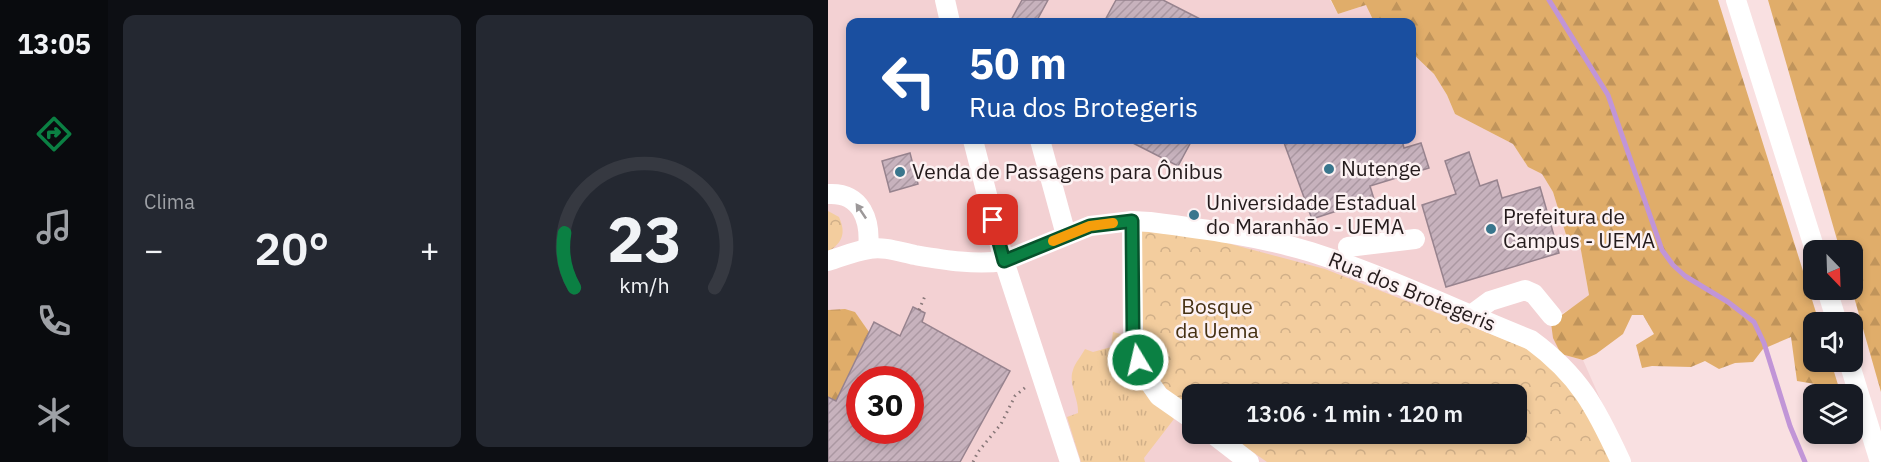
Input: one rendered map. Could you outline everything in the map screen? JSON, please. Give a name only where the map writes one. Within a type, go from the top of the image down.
[{"type":"street","points":[[945,0],[949,18]]},
{"type":"street","points":[[1736,0],[1812,240]]},
{"type":"street","points":[[974,144],[1004,261],[1070,462]]},
{"type":"street","points":[[1041,144],[1066,235]]},
{"type":"street","points":[[828,194],[845,196],[863,211],[869,226],[868,249]]},
{"type":"street","points":[[1132,221],[1133,333],[1138,360],[1145,376],[1159,396],[1182,412]]},
{"type":"street","name":"Rua dos Brotegeris","points":[[828,261],[868,249],[882,248],[971,263],[1004,261],[1090,226],[1132,221],[1216,231],[1265,240],[1303,250],[1389,281],[1531,340],[1563,366],[1577,381],[1596,410],[1621,462]]},
{"type":"street","points":[[1348,247],[1415,239]]},
{"type":"street","points":[[1472,315],[1490,301],[1525,290],[1534,294],[1552,316]]},
{"type":"street","points":[[1852,372],[1880,462]]},
{"type":"street","points":[[1226,444],[1249,462]]},
{"type":"path","points":[[920,310],[925,296]]},
{"type":"path","points":[[973,462],[978,452],[1001,424],[1015,396],[1030,384]]},
{"type":"shaded area","name":"Universidade Estadual do Maranhão - UEMA","points":[[828,0],[1330,0],[1338,14],[1366,5],[1372,18],[846,18],[846,144],[1416,144],[1416,57],[1434,74],[1455,114],[1513,144],[1528,167],[1542,174],[1553,192],[1567,238],[1580,245],[1589,295],[1579,304],[1561,314],[1561,354],[1583,360],[1628,462],[828,462]]},
{"type":"green space","points":[[1331,0],[1718,0],[1803,271],[1803,300],[1812,300],[1816,312],[1803,312],[1803,372],[1834,372],[1838,384],[1797,381],[1791,337],[1763,349],[1753,362],[1735,363],[1719,369],[1705,361],[1691,367],[1642,368],[1636,345],[1654,334],[1643,315],[1632,315],[1623,334],[1596,354],[1583,360],[1561,354],[1553,338],[1551,323],[1589,295],[1580,245],[1567,238],[1553,192],[1542,174],[1528,167],[1513,144],[1455,114],[1434,74],[1416,57],[1416,18],[1372,18],[1366,5],[1338,14]]},
{"type":"green space","points":[[1768,0],[1881,0],[1881,392],[1863,329],[1863,312],[1858,312],[1855,300],[1863,300],[1863,240],[1837,240]]},
{"type":"green space","points":[[828,211],[839,217],[843,232],[837,245],[828,252]]},
{"type":"green space","name":"Bosque da Uema","points":[[1141,231],[1208,238],[1325,269],[1536,352],[1574,388],[1595,425],[1611,462],[1267,462],[1241,444],[1527,444],[1527,384],[1182,384],[1182,402],[1150,373],[1138,347]]},
{"type":"green space","points":[[845,309],[855,312],[869,332],[853,366],[846,366],[846,380],[836,401],[828,397],[828,310]]},
{"type":"green space","points":[[1113,332],[1121,334],[1127,362],[1145,393],[1174,419],[1144,458],[1145,462],[1081,462],[1067,417],[1078,413],[1072,380],[1073,370],[1085,349],[1093,352],[1111,347]]},
{"type":"building","points":[[1022,0],[1048,0],[1038,18],[1012,18]]},
{"type":"building","points":[[1116,0],[1163,0],[1198,18],[1106,18]]},
{"type":"building","name":"Nutenge","points":[[1421,143],[1429,168],[1370,186],[1374,199],[1312,219],[1284,144],[1403,144],[1404,148]]},
{"type":"building","points":[[1135,144],[1190,144],[1178,166]]},
{"type":"building","name":"Prefeitura de Campus - UEMA","points":[[1469,152],[1480,186],[1497,180],[1502,198],[1540,187],[1559,253],[1446,287],[1422,205],[1456,194],[1445,161]]},
{"type":"building","name":"Venda de Passagens para Ônibus","points":[[910,153],[918,184],[890,192],[882,161]]},
{"type":"building","points":[[913,307],[925,313],[922,322],[1010,371],[960,462],[828,462],[828,397],[836,401],[846,380],[846,444],[924,444],[924,366],[853,366],[874,322],[900,336]]},
{"type":"waterway","points":[[1549,0],[1608,95],[1662,250],[1685,276],[1728,302],[1754,322],[1764,343],[1790,426],[1805,462]]},
{"type":"slow traffic","points":[[1053,241],[1090,226],[1113,223]]},
{"type":"place","name":"Nutenge","points":[[1329,169]]},
{"type":"place","name":"Venda de Passagens para Ônibus","points":[[900,172]]},
{"type":"place","name":"Universidade Estadual do Maranhão - UEMA","points":[[1194,215]]},
{"type":"place","name":"Prefeitura de Campus - UEMA","points":[[1491,229]]},
{"type":"route","points":[[993,220],[1004,261],[1090,226],[1132,221],[1133,333],[1138,360]]}]
